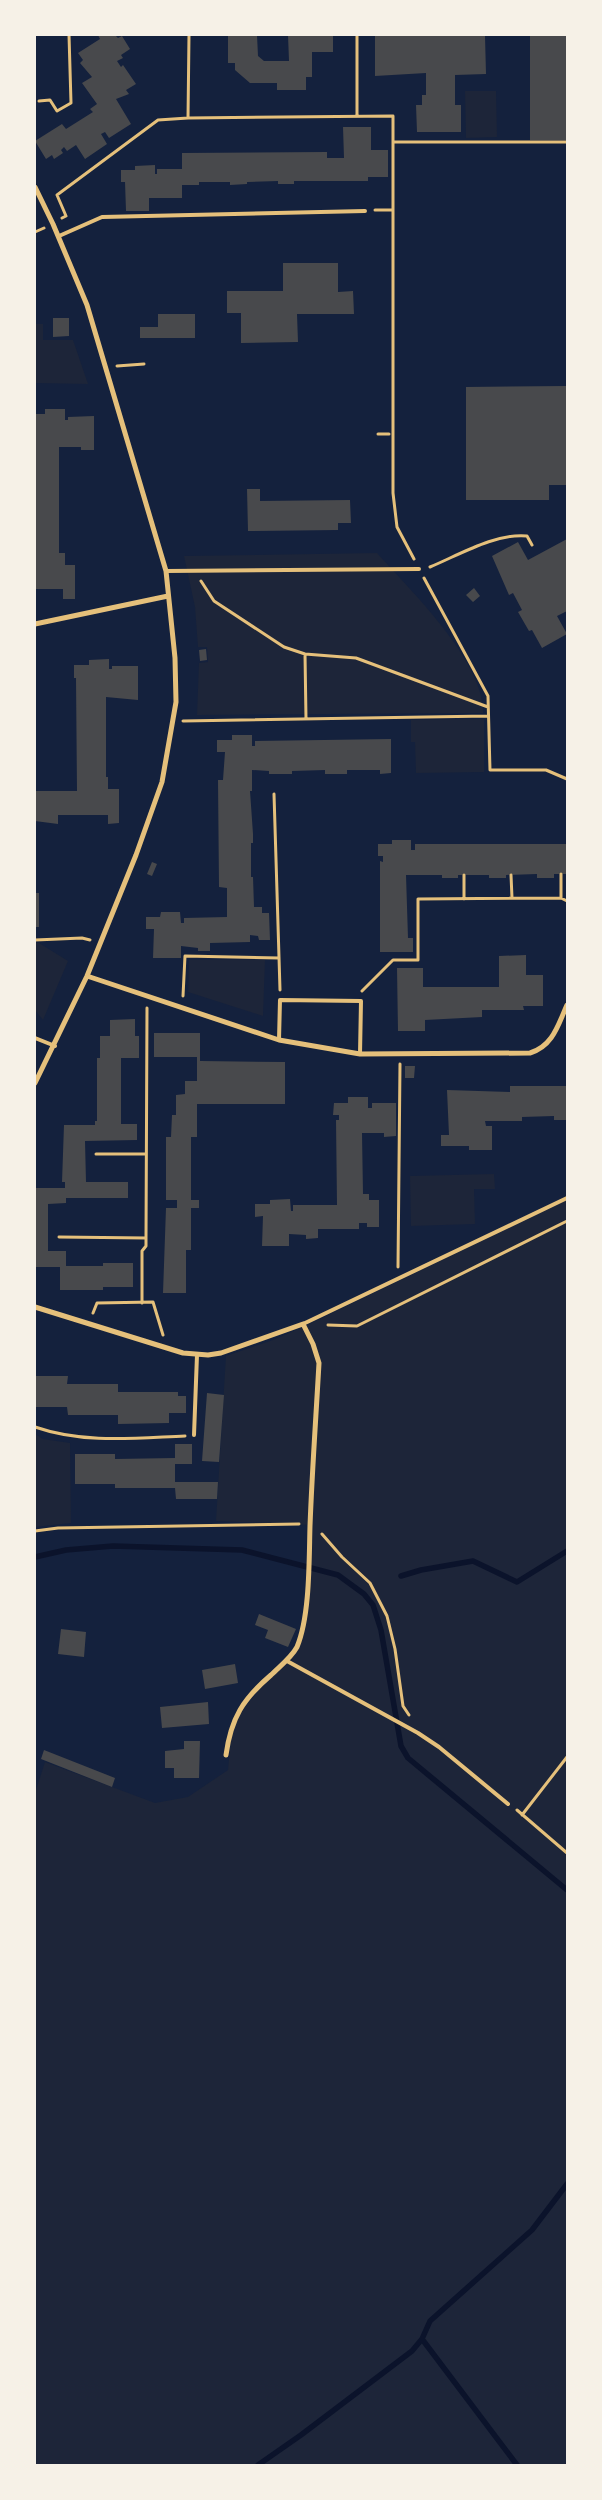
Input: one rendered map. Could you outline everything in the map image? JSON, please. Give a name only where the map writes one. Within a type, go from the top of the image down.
[{"type":"street","points":[[35,187],[59,236],[87,305],[166,571],[175,658],[175,721],[162,782],[136,855],[87,976],[55,1046],[35,1083]]},
{"type":"street","points":[[35,624],[168,596]]},
{"type":"street","points":[[87,976],[279,1040],[360,1054],[400,1056],[530,1053],[539,1051],[550,1040],[567,1005]]},
{"type":"street","points":[[35,1307],[168,1350],[197,1355],[221,1353],[303,1324],[314,1344],[318,1363],[310,1542],[308,1579],[300,1637],[296,1648],[287,1661],[247,1698],[236,1714],[229,1733],[226,1755]]},
{"type":"lane","points":[[59,236],[102,217],[365,211]]},
{"type":"lane","points":[[166,571],[196,569],[419,568]]},
{"type":"lane","points":[[279,1040],[280,1000],[361,1001],[360,1054]]},
{"type":"lane","points":[[35,1038],[55,1046]]},
{"type":"lane","points":[[303,1324],[567,1198]]},
{"type":"lane","points":[[194,1435],[197,1355]]},
{"type":"lane","points":[[287,1661],[376,1708],[418,1733],[439,1747],[508,1804]]},
{"type":"path","points":[[39,101],[50,100],[57,112],[71,103],[69,35]]},
{"type":"path","points":[[188,118],[189,35]]},
{"type":"path","points":[[357,35],[357,116]]},
{"type":"path","points":[[53,224],[66,216],[57,195],[158,120],[393,116],[393,493],[397,527],[488,696],[490,770],[546,770],[567,779]]},
{"type":"path","points":[[394,142],[567,142]]},
{"type":"path","points":[[365,211],[392,210]]},
{"type":"path","points":[[105,366],[144,364]]},
{"type":"path","points":[[378,434],[389,434]]},
{"type":"path","points":[[419,568],[430,567],[484,544],[518,535],[527,536],[532,545]]},
{"type":"path","points":[[196,569],[204,588],[214,601],[284,647],[305,654],[356,658],[488,708]]},
{"type":"path","points":[[305,654],[306,719]]},
{"type":"path","points":[[175,721],[488,716]]},
{"type":"path","points":[[274,794],[280,1000]]},
{"type":"path","points":[[561,874],[561,898]]},
{"type":"path","points":[[464,875],[464,899]]},
{"type":"path","points":[[511,875],[512,898]]},
{"type":"path","points":[[361,1001],[361,992],[394,960],[418,960],[418,899],[561,898],[567,901]]},
{"type":"path","points":[[35,940],[82,938],[100,943]]},
{"type":"path","points":[[182,1009],[185,956],[279,958]]},
{"type":"path","points":[[142,1303],[142,1251],[146,1246],[147,995]]},
{"type":"path","points":[[398,1280],[400,1056]]},
{"type":"path","points":[[96,1154],[146,1154]]},
{"type":"path","points":[[303,1324],[357,1326],[567,1221]]},
{"type":"path","points":[[59,1237],[146,1238]]},
{"type":"path","points":[[88,1325],[98,1303],[153,1302],[168,1350]]},
{"type":"path","points":[[35,1427],[52,1433],[90,1440],[194,1435]]},
{"type":"path","points":[[35,1531],[58,1528],[310,1524],[370,1583],[387,1616],[395,1649],[403,1706],[418,1733]]},
{"type":"path","points":[[522,1815],[567,1757]]},
{"type":"path","points":[[508,1804],[567,1853]]},
{"type":"shaded area","points":[[465,91],[496,91],[497,137],[466,138]]},
{"type":"shaded area","points":[[35,324],[43,324],[43,340],[73,340],[88,384],[35,383]]},
{"type":"shaded area","points":[[377,553],[426,606],[459,650],[472,672],[480,693],[483,713],[197,715],[199,663],[208,662],[207,647],[198,647],[195,607],[184,556]]},
{"type":"shaded area","points":[[484,719],[484,772],[416,773],[415,742],[411,742],[411,720]]},
{"type":"shaded area","points":[[35,943],[39,943],[68,961],[43,1020],[35,1010]]},
{"type":"shaded area","points":[[189,960],[265,960],[263,1016],[188,992]]},
{"type":"shaded area","points":[[494,1174],[495,1189],[474,1189],[475,1224],[411,1226],[410,1176]]},
{"type":"shaded area","points":[[567,1200],[567,2465],[35,2465],[35,1793],[45,1762],[155,1803],[188,1797],[228,1770],[231,1737],[237,1717],[262,1686],[291,1660],[297,1648],[311,1580],[313,1525],[216,1521],[226,1356],[273,1340],[305,1326]]},
{"type":"shaded area","points":[[35,1434],[43,1439],[70,1443],[71,1523],[35,1527]]},
{"type":"building","points":[[98,35],[115,35],[118,38],[122,36],[130,49],[121,55],[123,58],[117,61],[121,67],[123,65],[136,84],[126,90],[129,94],[116,99],[131,124],[109,138],[105,132],[101,134],[107,144],[85,159],[76,145],[67,151],[64,147],[61,150],[63,153],[54,159],[52,155],[46,159],[35,141],[62,124],[66,129],[93,112],[90,109],[97,104],[82,83],[92,77],[80,63],[83,60],[78,53],[100,39]]},
{"type":"building","points":[[228,35],[257,35],[258,56],[264,61],[289,61],[288,35],[333,35],[333,52],[312,52],[312,77],[306,77],[306,90],[277,90],[277,83],[250,83],[235,70],[235,63],[228,63]]},
{"type":"building","points":[[530,35],[567,35],[567,140],[530,140]]},
{"type":"building","points":[[375,36],[485,36],[486,74],[455,75],[455,105],[461,105],[461,132],[417,132],[416,105],[422,105],[422,95],[426,95],[426,73],[375,76]]},
{"type":"building","points":[[343,127],[371,127],[371,150],[388,150],[388,177],[368,177],[368,181],[294,181],[294,184],[278,184],[278,181],[247,182],[247,184],[230,185],[230,182],[199,182],[199,185],[182,185],[182,198],[149,198],[149,211],[126,211],[125,182],[121,182],[121,170],[135,170],[135,166],[155,165],[155,174],[157,174],[157,169],[182,169],[182,153],[327,152],[327,158],[344,158]]},
{"type":"building","points":[[283,263],[338,263],[338,292],[353,291],[354,314],[297,314],[298,342],[241,343],[241,313],[227,313],[227,291],[283,291]]},
{"type":"building","points":[[158,314],[195,314],[195,338],[140,338],[140,327],[158,327]]},
{"type":"building","points":[[53,318],[69,318],[69,336],[53,337]]},
{"type":"building","points":[[567,386],[567,485],[549,485],[549,500],[466,500],[466,387]]},
{"type":"building","points":[[45,409],[65,409],[65,420],[68,420],[68,417],[94,416],[94,450],[81,450],[81,447],[59,447],[59,553],[65,553],[65,565],[75,565],[75,599],[63,599],[63,589],[35,589],[35,414],[45,414]]},
{"type":"building","points":[[247,489],[260,489],[260,501],[350,500],[351,523],[338,523],[338,530],[248,531]]},
{"type":"building","points":[[567,539],[567,611],[557,616],[567,634],[542,648],[532,630],[529,631],[518,612],[522,610],[513,593],[509,595],[492,556],[518,542],[528,560]]},
{"type":"building","points":[[474,588],[480,596],[473,602],[466,595]]},
{"type":"building","points":[[206,649],[207,660],[200,661],[199,650]]},
{"type":"building","points":[[109,659],[109,669],[112,669],[112,666],[138,666],[138,700],[106,697],[106,777],[108,777],[108,789],[119,789],[119,823],[108,824],[108,815],[58,815],[58,824],[35,821],[35,791],[77,791],[76,678],[74,678],[74,665],[89,665],[89,660]]},
{"type":"building","points":[[232,735],[252,735],[252,746],[255,746],[255,741],[391,739],[391,773],[380,774],[380,770],[347,770],[347,774],[325,774],[325,770],[292,771],[292,774],[269,774],[269,771],[252,770],[252,791],[250,791],[253,834],[253,843],[251,843],[251,877],[253,877],[254,907],[262,907],[262,913],[269,913],[270,940],[259,940],[258,936],[250,935],[250,942],[210,943],[210,951],[198,951],[198,948],[181,946],[181,958],[153,958],[154,929],[146,929],[146,917],[160,917],[161,912],[180,912],[181,923],[184,923],[184,918],[227,917],[227,888],[219,887],[218,780],[223,780],[225,752],[217,752],[217,740],[232,740]]},
{"type":"building","points":[[392,840],[411,840],[411,850],[415,850],[415,844],[567,844],[567,874],[554,874],[554,878],[537,878],[537,874],[506,875],[506,878],[489,878],[489,875],[458,875],[458,878],[442,878],[442,875],[406,875],[408,938],[413,938],[413,952],[380,952],[380,861],[383,862],[383,856],[378,856],[378,844],[392,844]]},
{"type":"building","points":[[152,862],[157,864],[152,876],[147,874]]},
{"type":"building","points":[[35,893],[39,893],[39,927],[35,927]]},
{"type":"building","points":[[526,955],[526,975],[543,975],[543,1006],[523,1006],[524,1010],[482,1010],[482,1017],[425,1020],[425,1031],[398,1031],[397,968],[423,968],[423,987],[499,987],[499,956]]},
{"type":"building","points":[[135,1019],[135,1036],[139,1036],[139,1058],[121,1058],[121,1124],[137,1124],[137,1140],[85,1141],[86,1182],[128,1182],[128,1198],[66,1198],[66,1203],[48,1204],[48,1251],[66,1251],[66,1266],[103,1266],[103,1263],[133,1263],[133,1287],[103,1287],[103,1290],[60,1290],[60,1267],[35,1267],[35,1188],[65,1188],[65,1182],[62,1182],[64,1125],[95,1125],[95,1121],[97,1121],[97,1058],[100,1058],[100,1036],[110,1036],[110,1020]]},
{"type":"building","points":[[154,1033],[200,1033],[200,1061],[285,1062],[285,1104],[197,1104],[197,1137],[191,1137],[191,1200],[199,1200],[199,1208],[191,1208],[191,1250],[186,1250],[186,1293],[163,1293],[166,1208],[177,1208],[177,1200],[166,1200],[166,1137],[171,1137],[172,1115],[176,1115],[176,1095],[185,1094],[185,1081],[197,1081],[197,1057],[154,1057]]},
{"type":"building","points":[[405,1066],[415,1066],[414,1078],[405,1078]]},
{"type":"building","points":[[510,1086],[567,1086],[567,1120],[554,1120],[554,1116],[522,1117],[522,1121],[485,1121],[486,1126],[492,1126],[492,1150],[469,1150],[469,1146],[441,1146],[441,1135],[449,1135],[447,1090],[510,1092]]},
{"type":"building","points":[[348,1097],[368,1097],[368,1108],[372,1108],[372,1103],[396,1103],[396,1136],[384,1137],[384,1133],[362,1133],[363,1194],[369,1194],[369,1200],[379,1200],[379,1227],[367,1227],[367,1223],[359,1223],[359,1229],[318,1229],[318,1238],[306,1239],[306,1235],[289,1234],[289,1246],[262,1246],[263,1216],[255,1217],[255,1204],[270,1204],[270,1200],[290,1199],[291,1211],[293,1211],[293,1205],[337,1205],[336,1120],[339,1120],[339,1115],[333,1115],[334,1103],[348,1103]]},
{"type":"building","points":[[35,1376],[68,1376],[67,1384],[118,1384],[118,1392],[178,1392],[178,1396],[186,1396],[186,1413],[169,1413],[169,1423],[118,1424],[118,1415],[68,1415],[67,1407],[35,1407]]},
{"type":"building","points":[[207,1393],[224,1395],[219,1462],[202,1461]]},
{"type":"building","points":[[175,1444],[192,1444],[192,1464],[175,1464],[175,1482],[218,1482],[217,1499],[176,1499],[175,1488],[115,1488],[115,1484],[75,1484],[75,1454],[115,1454],[115,1459],[175,1458]]},
{"type":"building","points":[[259,1614],[296,1629],[288,1647],[265,1638],[268,1630],[255,1625]]},
{"type":"building","points":[[61,1629],[86,1632],[84,1657],[58,1654]]},
{"type":"building","points":[[235,1664],[238,1683],[205,1689],[202,1670]]},
{"type":"building","points":[[208,1702],[209,1724],[162,1728],[160,1707]]},
{"type":"building","points":[[184,1741],[200,1741],[199,1778],[174,1778],[174,1768],[165,1768],[165,1751],[184,1749]]},
{"type":"building","points":[[44,1750],[115,1778],[112,1787],[41,1759]]},
{"type":"waterway","points":[[35,1557],[66,1550],[113,1546],[242,1550],[338,1575],[364,1594],[373,1605],[381,1630],[401,1746],[408,1758],[567,1890]]},
{"type":"waterway","points":[[401,1576],[421,1570],[473,1561],[517,1582],[567,1551]]},
{"type":"waterway","points":[[258,2465],[412,2351],[422,2339],[430,2321],[532,2230],[567,2184]]},
{"type":"waterway","points":[[422,2339],[517,2465]]}]
